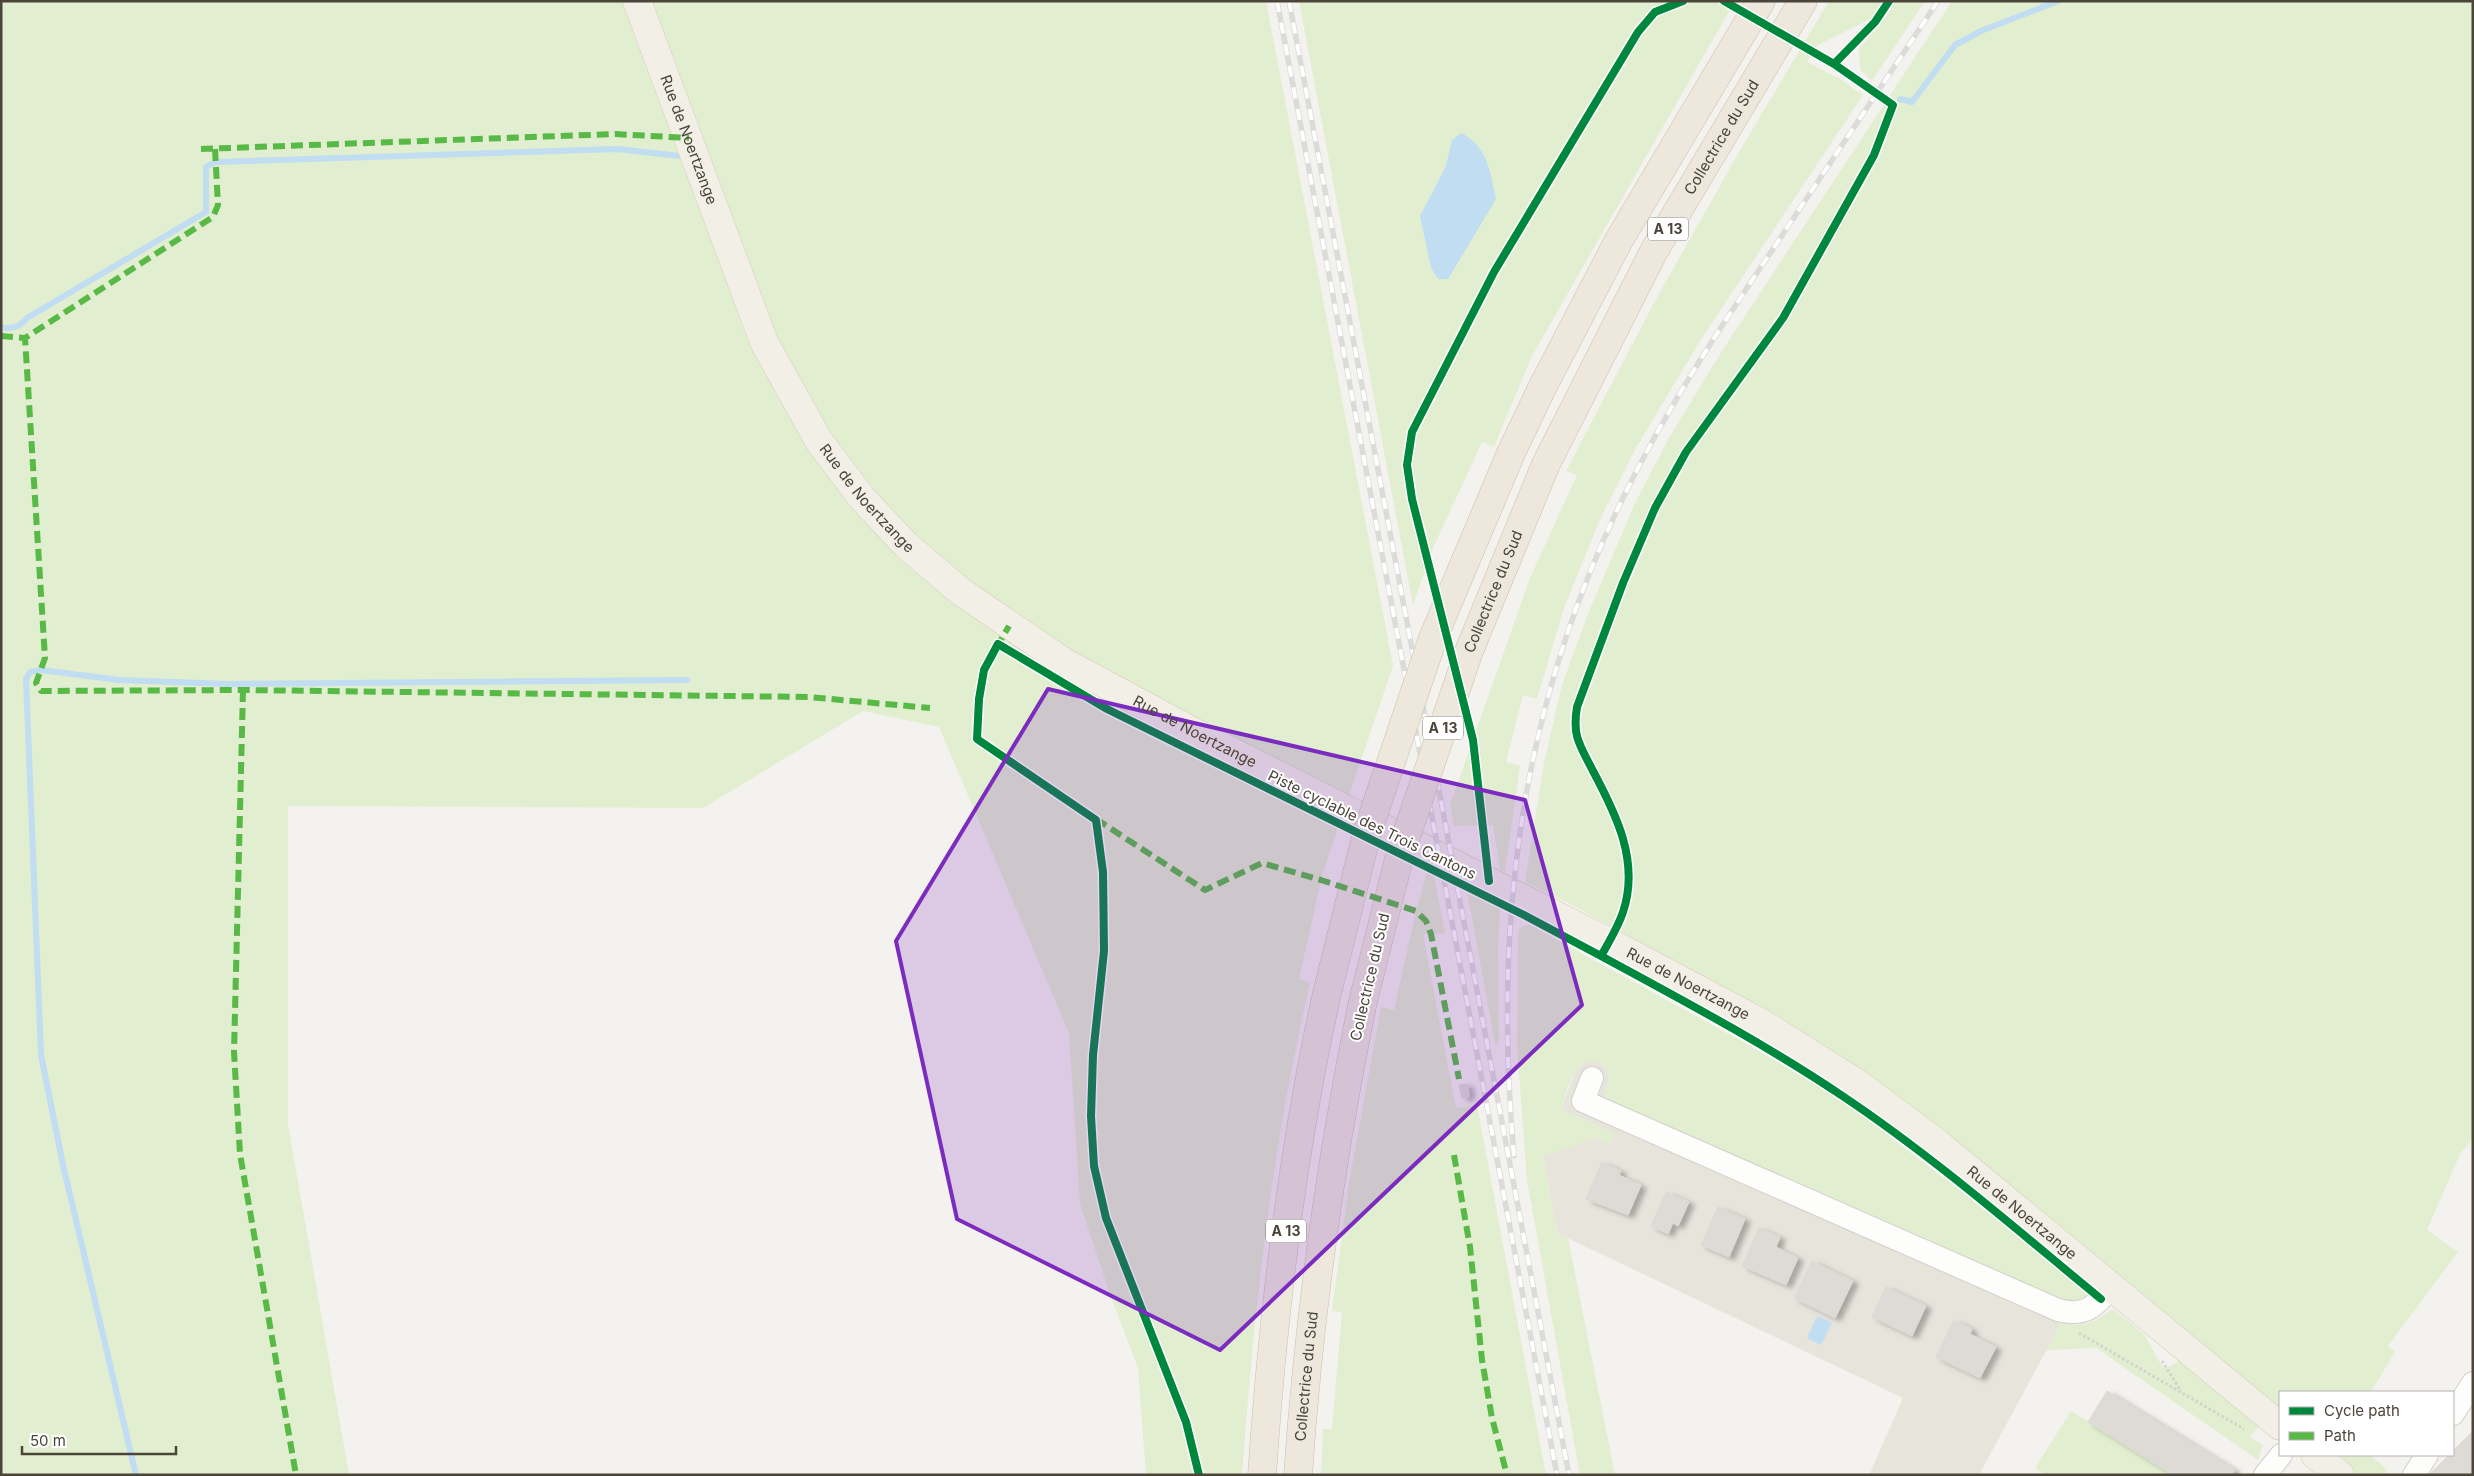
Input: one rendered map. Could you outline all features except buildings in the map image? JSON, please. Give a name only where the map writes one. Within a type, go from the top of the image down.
[{"type":"highway","name":"A 13","points":[[1262,1475],[1269,1371],[1293,1171],[1310,1070],[1328,989],[1368,833],[1433,638],[1512,453],[1542,388],[1619,240],[1760,1]]},
{"type":"highway","name":"Collectrice du Sud","points":[[1298,1475],[1305,1372],[1330,1180],[1363,1001],[1401,851],[1466,660],[1546,464],[1654,251],[1803,1]]},
{"type":"main road","name":"Rue de Noertzange","points":[[637,1],[764,342],[818,441],[862,498],[906,545],[960,591],[1064,662],[1203,737],[1575,924],[1760,1022],[1857,1083],[1936,1142],[2279,1425]]},
{"type":"main road","points":[[2316,1456],[2340,1475]]},
{"type":"street","points":[[1592,1078],[1583,1101],[2058,1310],[2075,1314],[2091,1309],[2112,1287]]},
{"type":"street","points":[[2454,1412],[2473,1383]]},
{"type":"street","points":[[2265,1475],[2280,1456]]},
{"type":"street","points":[[2414,1475],[2426,1456]]},
{"type":"path","points":[[2075,1331],[2249,1433]]},
{"type":"highlighted area","points":[[1048,689],[1525,800],[1582,1005],[1220,1350],[957,1219],[896,941]]},
{"type":"shaded area","points":[[1592,1060],[1601,1063],[1608,1070],[1609,1080],[1605,1097],[2058,1310],[2059,1327],[1979,1475],[1869,1475],[1903,1398],[1557,1233],[1543,1155],[1596,1138],[1609,1144],[1615,1134],[1561,1109],[1576,1070],[1583,1063]]},
{"type":"green space","points":[[1,1],[1266,1],[1393,666],[1323,872],[1299,979],[1310,983],[1285,1105],[1266,1228],[1252,1351],[1242,1475],[1146,1475],[1138,1368],[1111,1297],[1080,1204],[1069,1033],[939,727],[863,711],[703,808],[288,806],[288,1124],[349,1475],[1,1475]]},
{"type":"green space","points":[[1299,1],[1735,1],[1532,356],[1494,447],[1482,442],[1433,548],[1413,605]],"holes":[[[1446,166],[1431,268],[1420,216]]]},
{"type":"green space","points":[[1829,1],[1925,1],[1872,81],[1860,69],[1859,49],[1893,8],[1818,45],[1807,62],[1840,79],[1863,95],[1700,341],[1636,448],[1601,517],[1564,608],[1537,699],[1523,695],[1506,762],[1520,766],[1505,872],[1500,870],[1493,825],[1454,826],[1450,805],[1530,578],[1577,475],[1566,471],[1655,301],[1739,152]]},
{"type":"green space","points":[[1952,1],[2473,1],[2473,1138],[2460,1154],[2427,1230],[2458,1252],[2388,1346],[2395,1352],[2372,1391],[2279,1391],[2279,1410],[1712,982],[1574,906],[1525,882],[1544,763],[1562,685],[1587,616],[1635,503],[1669,438],[1720,354]]},
{"type":"green space","points":[[1427,872],[1434,876],[1445,933],[1423,934],[1456,1108],[1477,1105],[1546,1475],[1321,1475],[1323,1429],[1332,1429],[1342,1312],[1332,1311],[1349,1183],[1381,1007],[1394,1010],[1416,911]]},
{"type":"green space","points":[[1467,891],[1500,908],[1498,947],[1499,1044],[1495,1043]]},
{"type":"green space","points":[[1528,924],[1745,1043],[1843,1101],[2004,1224],[2088,1294],[2077,1302],[2065,1303],[1613,1114],[1605,1098],[1608,1079],[1607,1071],[1600,1063],[1590,1061],[1577,1069],[1561,1109],[1615,1134],[1610,1144],[1596,1138],[1543,1156],[1557,1233],[1568,1238],[1615,1475],[1580,1475],[1527,1180],[1517,1047],[1518,937],[1519,929]]},
{"type":"green space","points":[[2113,1309],[2144,1334],[2163,1368],[2171,1366],[2180,1360],[2260,1425],[2250,1437],[2263,1445],[2258,1460],[2096,1348],[2047,1350],[2059,1327],[2059,1321],[2075,1324],[2088,1323]]},
{"type":"green space","points":[[2071,1411],[2173,1475],[2046,1475],[2035,1468]]},
{"type":"green space","points":[[2334,1456],[2371,1456],[2386,1469],[2385,1475],[2357,1475]]},
{"type":"water","points":[[1461,133],[1470,138],[1482,152],[1489,170],[1496,199],[1448,279],[1438,279],[1431,268],[1420,216],[1446,166],[1452,140]]},
{"type":"water","points":[[1817,1316],[1832,1323],[1821,1345],[1807,1338]]},
{"type":"waterway","points":[[1900,99],[1912,102],[1955,45],[1981,31],[2058,1]]},
{"type":"waterway","points":[[1,327],[12,328],[19,326],[27,318],[206,212],[206,167],[216,162],[617,149],[680,156]]},
{"type":"waterway","points":[[136,1475],[63,1165],[41,1055],[26,679],[30,672],[41,670],[119,680],[228,684],[687,680]]},
{"type":"railway","points":[[1277,1],[1557,1475]]},
{"type":"railway","points":[[1289,1],[1569,1475]]},
{"type":"railway","points":[[1514,1156],[1508,1066],[1508,978],[1513,891],[1524,805],[1542,720],[1566,637],[1597,554],[1636,472],[1667,416],[1734,308],[1938,1]]},
{"type":"marked path","points":[[201,149],[615,134],[689,138]]},
{"type":"marked path","points":[[215,149],[218,205],[213,217],[25,338],[45,658],[36,683],[41,691],[243,690],[809,697],[930,708]]},
{"type":"marked path","points":[[1,336],[25,338]]},
{"type":"marked path","points":[[996,648],[1009,626]]},
{"type":"marked path","points":[[243,690],[234,1052],[240,1154],[296,1475]]},
{"type":"marked path","points":[[1096,819],[1205,890],[1262,863],[1416,911],[1426,921],[1431,934],[1459,1079]]},
{"type":"marked path","points":[[1454,1155],[1470,1247],[1482,1360],[1492,1418],[1507,1475]]},
{"type":"cycle path","name":"Piste cyclable des Trois Cantons","points":[[1489,881],[1473,740],[1412,499],[1407,465],[1412,432],[1494,272],[1638,32],[1655,12],[1683,1]]},
{"type":"cycle path","name":"Piste cyclable des Trois Cantons","points":[[1199,1475],[1186,1422],[1106,1218],[1094,1166],[1091,1116],[1093,1055],[1104,951],[1103,872],[1096,820],[977,739],[979,699],[984,670],[998,644],[1107,709],[1524,915],[1601,956],[1623,912],[1628,893],[1629,875],[1627,857],[1617,821],[1578,741],[1576,734],[1577,707],[1623,583],[1655,508],[1686,452],[1783,318],[1874,155],[1893,105],[1834,64],[1724,1]]},
{"type":"cycle path","points":[[1834,64],[1875,22],[1889,1]]},
{"type":"cycle path","points":[[1601,956],[1755,1041],[1878,1120],[2007,1221],[2101,1299]]}]
